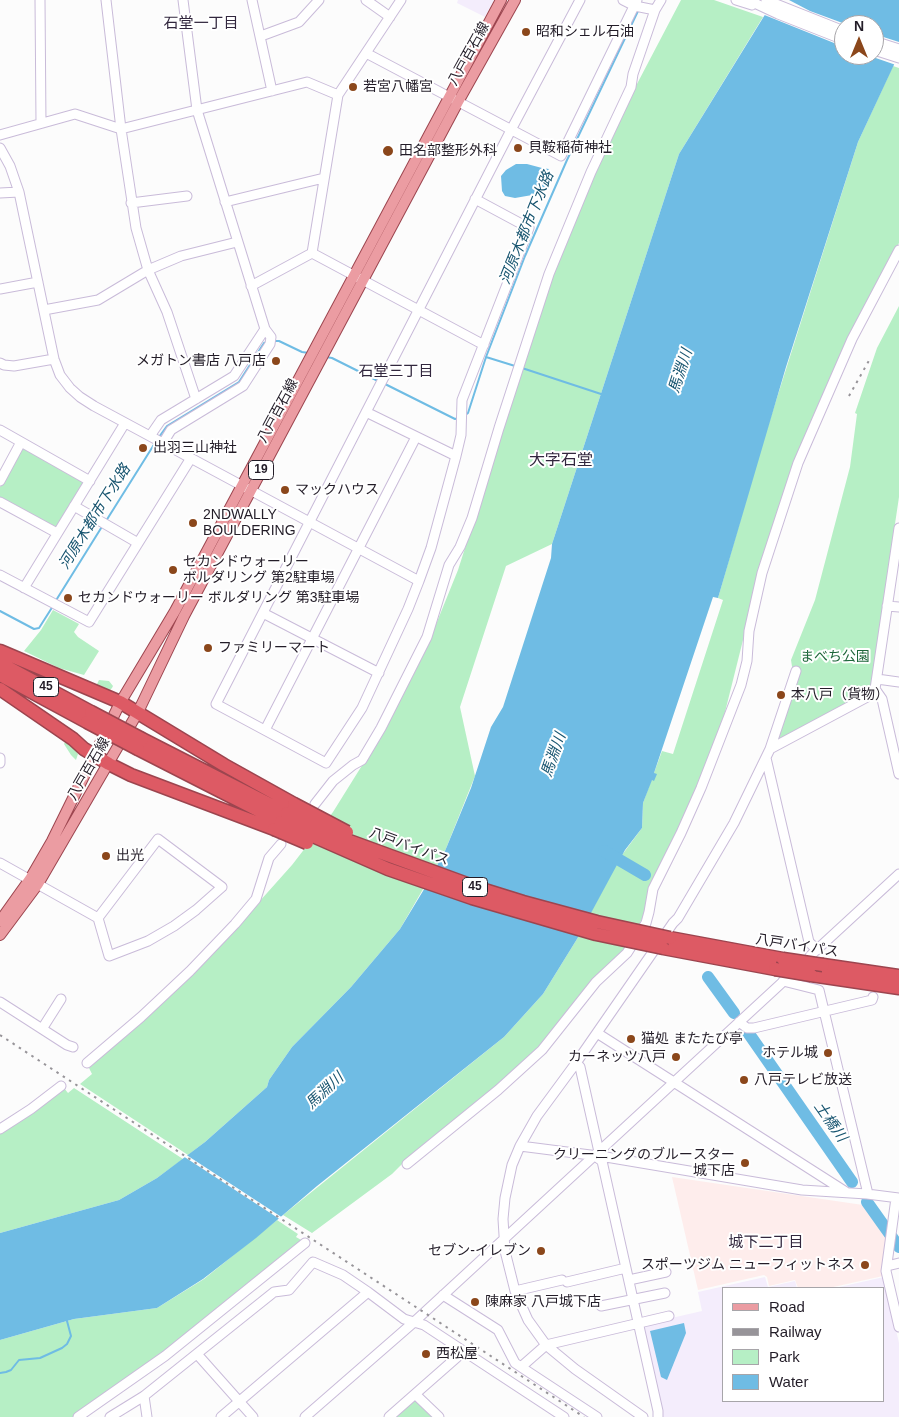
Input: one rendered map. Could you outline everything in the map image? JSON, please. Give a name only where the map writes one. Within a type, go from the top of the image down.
[{"type":"highway","points":[[0,652],[120,702],[138,712],[224,765],[284,817]]},
{"type":"highway","name":"八戸バイパス","points":[[0,663],[89,717]]},
{"type":"highway","name":"八戸バイパス","points":[[0,675],[89,717],[284,817],[408,864],[523,902],[666,943]]},
{"type":"highway","points":[[0,689],[95,756],[130,775],[284,817]]},
{"type":"highway","name":"八戸バイパス","points":[[284,817],[337,855],[388,868],[522,914],[596,934],[666,943],[779,964],[811,975],[899,988]]},
{"type":"highway","name":"八戸バイパス","points":[[779,964],[823,965],[899,976]]},
{"type":"main road","name":"八戸百石線","points":[[0,921],[34,882],[120,702],[246,488],[454,99],[501,0]]},
{"type":"main road","name":"八戸百石線","points":[[454,99],[515,0]]},
{"type":"main road","name":"八戸百石線","points":[[0,935],[108,764],[138,712],[246,488]]},
{"type":"street","points":[[40,0],[41,123]]},
{"type":"street","points":[[106,0],[121,128],[136,228],[148,270],[167,312],[196,399]]},
{"type":"street","points":[[163,443],[170,430],[243,386],[270,344],[271,337],[265,329],[197,110],[183,0]]},
{"type":"street","points":[[252,0],[272,91]]},
{"type":"street","points":[[260,36],[299,22],[319,0]]},
{"type":"street","points":[[366,0],[390,17]]},
{"type":"street","points":[[312,253],[338,95],[402,0]]},
{"type":"street","points":[[476,199],[529,228],[462,400],[461,435],[431,548],[419,581],[362,708],[326,763],[216,704],[418,309],[580,0]]},
{"type":"street","points":[[623,0],[655,10]]},
{"type":"street","points":[[315,804],[334,781],[362,760],[406,682],[428,637],[450,565],[472,518],[549,274],[591,172],[631,87],[655,10],[661,0]]},
{"type":"street","points":[[736,0],[834,36]]},
{"type":"street","points":[[748,0],[778,14]]},
{"type":"street","points":[[766,0],[834,27]]},
{"type":"street","points":[[777,0],[804,16]]},
{"type":"street","points":[[366,53],[561,156],[636,3]]},
{"type":"street","points":[[884,44],[899,49]]},
{"type":"street","points":[[884,53],[899,58]]},
{"type":"street","points":[[0,135],[75,114],[121,128],[307,82],[338,95]]},
{"type":"street","points":[[0,148],[10,166],[19,192],[54,359],[60,375],[80,397],[419,581]]},
{"type":"street","points":[[225,202],[324,178]]},
{"type":"street","points":[[0,193],[19,192]]},
{"type":"street","points":[[132,203],[187,196]]},
{"type":"street","points":[[44,310],[98,300],[148,270],[181,256],[237,242]]},
{"type":"street","points":[[407,1164],[498,1090],[542,1050],[596,982],[627,953],[646,922],[653,889],[701,788],[739,672],[747,661],[753,610],[762,572],[798,463],[852,338],[899,250]]},
{"type":"street","points":[[312,253],[484,345]]},
{"type":"street","points":[[251,286],[312,253]]},
{"type":"street","points":[[0,289],[38,282]]},
{"type":"street","points":[[150,436],[161,420],[234,376],[265,329]]},
{"type":"street","points":[[0,363],[14,366],[54,359]]},
{"type":"street","points":[[366,412],[456,456]]},
{"type":"street","points":[[24,588],[125,423]]},
{"type":"street","points":[[0,430],[90,481]]},
{"type":"street","points":[[265,730],[416,437]]},
{"type":"street","points":[[0,481],[21,442]]},
{"type":"street","points":[[0,575],[89,622],[190,458]]},
{"type":"street","points":[[0,502],[57,533]]},
{"type":"street","points":[[74,506],[138,543]]},
{"type":"street","points":[[899,528],[876,679],[876,689],[882,699],[899,774]]},
{"type":"street","points":[[887,606],[899,608]]},
{"type":"street","points":[[263,613],[378,673]]},
{"type":"street","points":[[643,1417],[574,1369],[546,1346],[528,1320],[515,1291],[503,1239],[505,1198],[512,1165],[520,1146],[537,1116],[678,918],[734,823],[768,754],[796,671]]},
{"type":"street","points":[[876,679],[899,682]]},
{"type":"street","points":[[768,754],[871,695],[876,689]]},
{"type":"street","points":[[768,754],[813,953],[899,874]]},
{"type":"street","points":[[0,758],[0,763]]},
{"type":"street","points":[[0,863],[98,918],[109,956],[148,941],[174,926],[196,910],[222,886],[158,839],[98,918]]},
{"type":"street","points":[[87,1063],[141,1017],[190,971],[256,900],[269,858],[281,844]]},
{"type":"street","points":[[305,1417],[414,1322],[785,979],[819,990],[868,1194]]},
{"type":"street","points":[[739,1022],[747,1028],[754,1028],[872,1000],[873,997]]},
{"type":"street","points":[[42,1029],[61,999]]},
{"type":"street","points":[[0,1002],[73,1047]]},
{"type":"street","points":[[597,1034],[847,1193]]},
{"type":"street","points":[[576,1063],[580,1067],[597,1154],[602,1161],[658,1417]]},
{"type":"street","points":[[0,1129],[31,1109],[61,1086]]},
{"type":"street","points":[[520,1146],[597,1154],[802,1190],[868,1194],[897,1198],[886,1271],[899,1327]]},
{"type":"street","points":[[78,1417],[165,1356],[305,1243]]},
{"type":"street","points":[[110,1417],[144,1396],[274,1292],[289,1290],[313,1262],[343,1275],[404,1319],[424,1325],[560,1416]]},
{"type":"street","points":[[887,1266],[899,1263]]},
{"type":"street","points":[[515,1291],[626,1268]]},
{"type":"street","points":[[629,1280],[666,1272]]},
{"type":"street","points":[[221,1417],[368,1292]]},
{"type":"street","points":[[601,1306],[665,1293]]},
{"type":"street","points":[[443,1295],[498,1330],[515,1363],[597,1417]]},
{"type":"street","points":[[521,1367],[546,1346],[669,1316]]},
{"type":"street","points":[[389,1417],[464,1351]]},
{"type":"street","points":[[197,1354],[253,1417]]},
{"type":"street","points":[[415,1394],[439,1417]]},
{"type":"street","points":[[144,1396],[147,1417]]},
{"type":"shaded area","points":[[458,0],[494,0],[485,17],[457,3]]},
{"type":"shaded area","points":[[672,1177],[863,1205],[888,1237],[883,1276],[834,1287],[798,1287],[795,1280],[769,1286],[767,1277],[764,1275],[698,1290]]},
{"type":"shaded area","points":[[765,1277],[768,1287],[722,1287],[722,1402],[884,1402],[884,1287],[839,1287],[884,1277],[899,1343],[899,1417],[660,1417],[661,1403],[641,1325],[702,1311],[698,1292]]},
{"type":"shaded area","points":[[795,1281],[797,1287],[768,1287]]},
{"type":"green space","points":[[681,0],[714,0],[763,17],[679,154],[552,544],[506,566],[460,707],[475,776],[445,851],[400,929],[351,987],[292,1047],[269,1080],[267,1087],[188,1155],[80,1084],[92,1074],[89,1068],[143,1020],[217,949],[292,865],[333,812],[371,751],[428,644],[458,570],[551,279],[627,103]]},
{"type":"green space","points":[[893,66],[899,68],[899,243],[867,301],[809,430],[746,628],[721,728],[699,787],[641,921],[623,951],[540,1048],[497,1088],[404,1162],[392,1174],[312,1233],[283,1215],[504,1037],[543,994],[577,939],[619,859],[642,828],[643,803],[662,751],[673,754],[723,600],[718,598],[762,445],[858,142]]},
{"type":"green space","name":"まべち公園","points":[[899,306],[899,497],[871,685],[866,692],[781,741],[776,736],[793,673],[791,660],[815,600],[850,467],[857,414],[855,413],[877,348]]},
{"type":"green space","points":[[22,446],[85,482],[57,529],[0,497],[0,487]]},
{"type":"green space","points":[[53,610],[79,624],[74,632],[78,637],[99,651],[84,675],[59,668],[24,651],[41,630]]},
{"type":"green space","points":[[99,680],[109,681],[113,686],[112,688],[110,690],[96,686]]},
{"type":"green space","points":[[66,740],[78,754],[76,760],[64,744]]},
{"type":"green space","points":[[64,1088],[68,1093],[74,1088],[183,1159],[157,1178],[119,1200],[0,1233],[0,1132]]},
{"type":"green space","points":[[277,1220],[298,1234],[296,1237],[303,1241],[202,1323],[100,1399],[73,1417],[0,1417],[0,1340],[74,1319],[157,1308],[204,1279]]},
{"type":"green space","points":[[416,1399],[434,1417],[393,1417]]},
{"type":"water","name":"馬淵川","points":[[774,0],[899,0],[899,54],[858,142],[786,367],[718,598],[713,597],[654,773],[657,774],[654,781],[652,780],[643,803],[642,828],[625,850],[577,939],[543,994],[504,1037],[203,1279],[157,1308],[74,1319],[0,1340],[0,1233],[119,1200],[157,1178],[205,1142],[267,1087],[269,1080],[292,1047],[351,987],[400,929],[445,851],[471,788],[491,727],[503,707],[551,558],[552,544],[679,154]]},
{"type":"water","points":[[516,164],[527,164],[549,169],[551,174],[546,189],[538,194],[515,198],[505,196],[502,191],[501,176],[506,170]]},
{"type":"water","points":[[684,1323],[686,1333],[667,1380],[661,1377],[650,1331]]},
{"type":"pier","points":[[771,0],[789,0],[810,11],[834,20],[834,43],[762,14]]},
{"type":"pier","points":[[884,37],[899,42],[899,59],[896,65],[884,61]]},
{"type":"pier","points":[[185,1154],[283,1218],[281,1220],[183,1156]]},
{"type":"waterway","name":"河原木都市下水路","points":[[464,416],[468,413],[486,357],[525,256],[567,160],[638,11]]},
{"type":"waterway","name":"河原木都市下水路","points":[[274,341],[279,341],[302,352],[309,353]]},
{"type":"waterway","name":"河原木都市下水路","points":[[159,437],[167,426],[239,382],[264,343],[267,342]]},
{"type":"waterway","name":"河原木都市下水路","points":[[326,357],[332,358],[378,381]]},
{"type":"waterway","name":"河原木都市下水路","points":[[486,357],[515,366]]},
{"type":"waterway","name":"河原木都市下水路","points":[[522,368],[601,394]]},
{"type":"waterway","name":"河原木都市下水路","points":[[385,384],[455,419],[459,418]]},
{"type":"waterway","name":"河原木都市下水路","points":[[106,521],[155,443]]},
{"type":"waterway","name":"河原木都市下水路","points":[[55,602],[103,525]]},
{"type":"waterway","name":"河原木都市下水路","points":[[0,611],[34,629],[39,628],[53,606]]},
{"type":"waterway","name":"土橋川","points":[[604,851],[645,875]]},
{"type":"waterway","name":"土橋川","points":[[708,977],[734,1013]]},
{"type":"waterway","name":"土橋川","points":[[747,1031],[852,1182]]},
{"type":"waterway","name":"土橋川","points":[[867,1202],[899,1247]]},
{"type":"waterway","points":[[0,1373],[11,1370],[19,1360],[40,1358],[62,1348],[67,1344],[71,1336],[67,1321]]},
{"type":"railway","points":[[849,396],[871,357]]},
{"type":"railway","points":[[0,1035],[584,1417]]},
{"type":"place","name":"昭和シェル石油","points":[[526,32]]},
{"type":"place","name":"若宮八幡宮","points":[[353,87]]},
{"type":"place","name":"貝鞍稲荷神社","points":[[518,148]]},
{"type":"place","name":"田名部整形外科","points":[[388,151]]},
{"type":"place","name":"メガトン書店 八戸店","points":[[276,361]]},
{"type":"place","name":"出羽三山神社","points":[[143,448]]},
{"type":"place","name":"マックハウス","points":[[285,490]]},
{"type":"place","name":"2NDWALLY BOULDERING","points":[[193,523]]},
{"type":"place","name":"セカンドウォーリー ボルダリング 第2駐車場","points":[[173,570]]},
{"type":"place","name":"セカンドウォーリー ボルダリング 第3駐車場","points":[[68,598]]},
{"type":"place","name":"ファミリーマート","points":[[208,648]]},
{"type":"place","name":"本八戸（貨物）","points":[[781,695]]},
{"type":"place","name":"出光","points":[[106,856]]},
{"type":"place","name":"猫処 またたび亭","points":[[631,1039]]},
{"type":"place","name":"ホテル城","points":[[828,1053]]},
{"type":"place","name":"カーネッツ八戸","points":[[676,1057]]},
{"type":"place","name":"八戸テレビ放送","points":[[744,1080]]},
{"type":"place","name":"クリーニングのブルースター 城下店","points":[[745,1163]]},
{"type":"place","name":"セブン-イレブン","points":[[541,1251]]},
{"type":"place","name":"スポーツジム ニューフィットネス","points":[[865,1265]]},
{"type":"place","name":"陳麻家 八戸城下店","points":[[475,1302]]},
{"type":"place","name":"西松屋","points":[[426,1354]]},
{"type":"district","name":"石堂一丁目","points":[[201,24]]},
{"type":"district","name":"石堂三丁目","points":[[396,372]]},
{"type":"district","name":"大字石堂","points":[[561,461]]},
{"type":"district","name":"城下二丁目","points":[[766,1243]]}]
